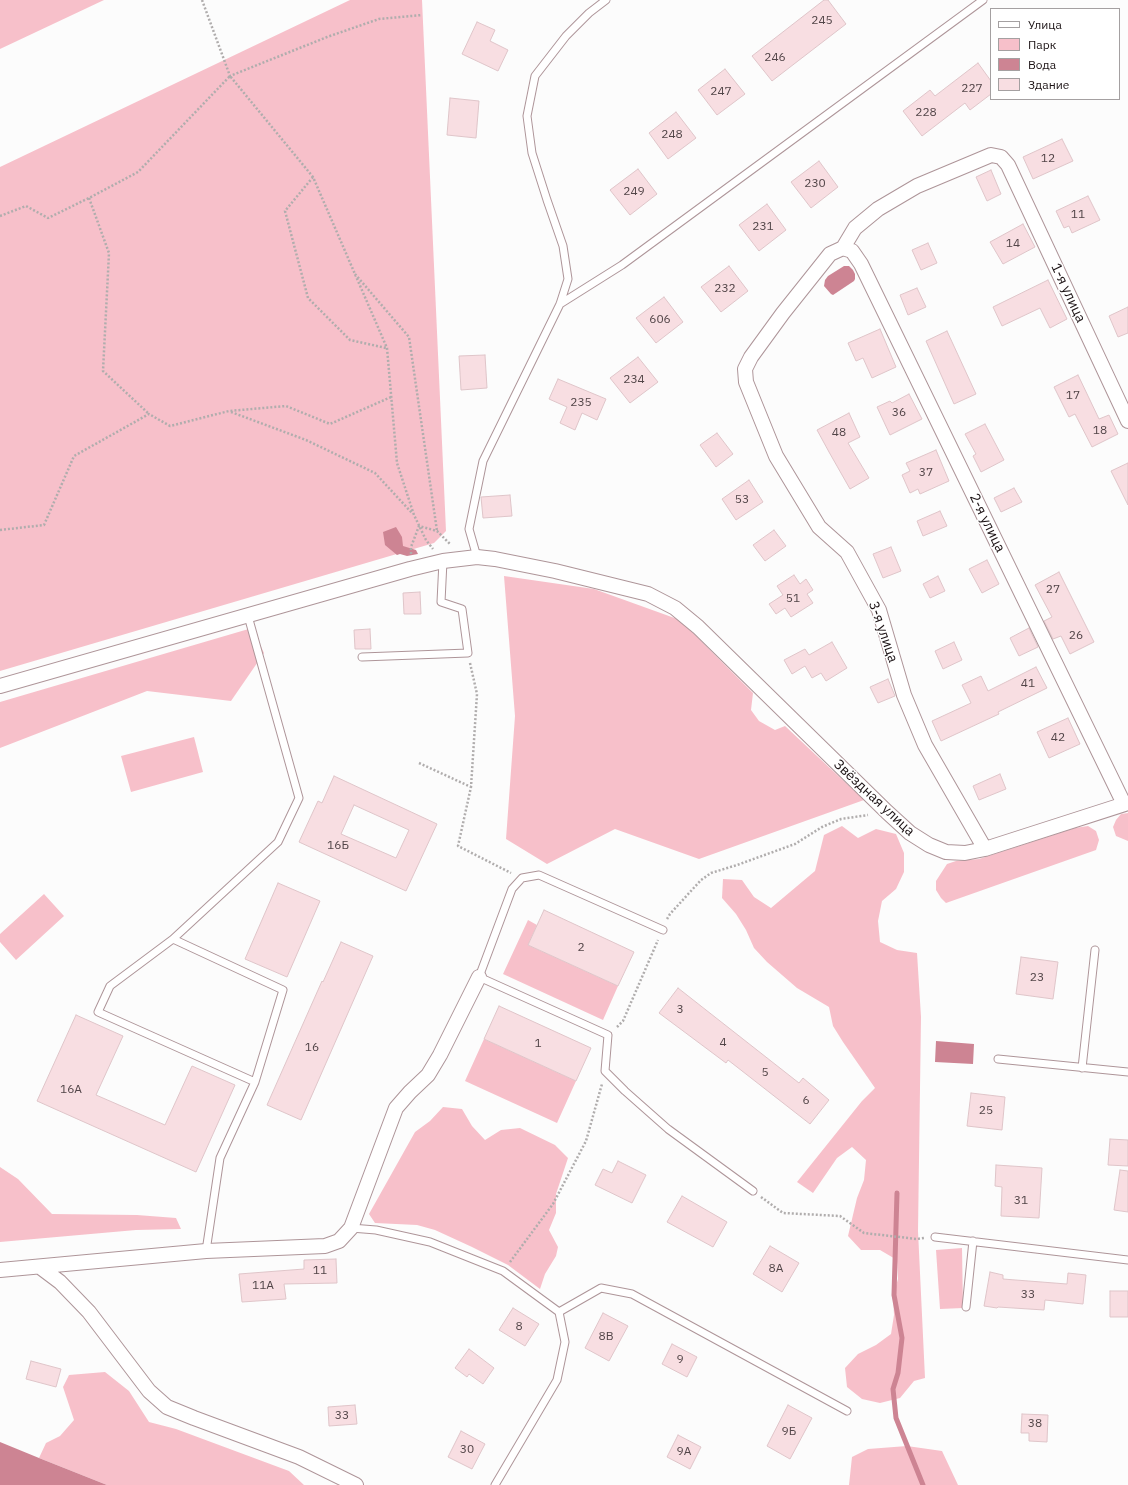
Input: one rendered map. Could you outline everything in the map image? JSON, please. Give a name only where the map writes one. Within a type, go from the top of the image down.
[{"type":"street","name":"1-я улица","points":[[843,248],[855,228],[878,209],[917,186],[991,155],[1001,157],[1008,165],[1128,421]]},
{"type":"street","name":"3-я улица","points":[[843,248],[830,254],[783,313],[751,357],[745,369],[746,382],[776,456],[819,527],[847,552],[879,610],[904,695],[925,745],[985,849]]},
{"type":"street","name":"2-я улица","points":[[843,248],[852,251],[861,264],[1126,804]]},
{"type":"street","name":"Звёздная улица","points":[[0,686],[410,569],[443,561],[472,558],[495,559],[555,571],[648,594],[675,608],[698,627],[910,834],[929,845],[946,852],[965,853],[985,849],[1126,804]]},
{"type":"street","points":[[0,1270],[206,1251],[325,1246],[339,1241],[351,1228],[396,1108],[428,1075],[440,1055],[479,977]]},
{"type":"street","points":[[40,1267],[60,1282],[89,1312],[149,1391],[167,1407],[299,1458],[356,1485]]},
{"type":"lane","points":[[472,558],[469,529],[483,461],[560,304],[568,279],[564,246],[532,153],[527,116],[535,76],[566,36],[589,13],[606,0]]},
{"type":"lane","points":[[560,304],[622,265],[983,0]]},
{"type":"lane","points":[[362,657],[468,653],[462,609],[441,602],[443,561]]},
{"type":"lane","points":[[248,616],[299,798],[278,842],[173,938],[110,986],[98,1012],[255,1082]]},
{"type":"lane","points":[[663,930],[539,875],[522,878],[512,890],[479,977],[608,1035],[605,1071],[668,1128],[753,1191]]},
{"type":"lane","points":[[173,938],[283,990],[255,1082],[220,1158],[206,1251]]},
{"type":"lane","points":[[1082,1068],[1095,950]]},
{"type":"lane","points":[[998,1059],[1128,1072]]},
{"type":"lane","points":[[351,1228],[376,1230],[430,1242],[504,1271],[558,1312],[565,1342],[557,1380],[495,1485]]},
{"type":"lane","points":[[935,1237],[1128,1260]]},
{"type":"lane","points":[[966,1307],[973,1241]]},
{"type":"lane","points":[[558,1312],[601,1288],[632,1294],[847,1411]]},
{"type":"path","points":[[202,0],[230,76],[314,177],[387,348],[397,462],[419,526],[426,540],[443,561]]},
{"type":"path","points":[[0,216],[26,206],[48,218],[138,172],[230,76],[327,37],[379,19],[422,15]]},
{"type":"path","points":[[314,177],[285,211],[308,298],[350,340],[387,348]]},
{"type":"path","points":[[89,198],[109,253],[104,370],[149,414],[170,426],[229,411],[286,406],[330,424],[391,397]]},
{"type":"path","points":[[354,272],[409,337],[437,531]]},
{"type":"path","points":[[229,411],[306,440],[375,473],[414,515]]},
{"type":"path","points":[[0,530],[44,525],[74,456],[149,414]]},
{"type":"path","points":[[419,526],[437,531],[472,558]]},
{"type":"path","points":[[411,547],[419,526]]},
{"type":"path","points":[[468,653],[477,694],[471,787],[458,846],[522,878]]},
{"type":"path","points":[[419,763],[471,787]]},
{"type":"path","points":[[608,1035],[623,1021],[670,914],[701,880],[711,873],[796,844],[822,827],[841,819],[887,812]]},
{"type":"path","points":[[504,1271],[553,1204],[586,1142],[605,1071]]},
{"type":"path","points":[[753,1191],[783,1213],[840,1216],[864,1233],[917,1239],[935,1237]]},
{"type":"green space","points":[[0,0],[104,0],[0,49]]},
{"type":"green space","points":[[350,0],[422,0],[446,531],[434,543],[0,671],[0,167]]},
{"type":"green space","points":[[504,576],[594,589],[680,620],[753,693],[751,710],[759,721],[775,730],[785,726],[864,800],[699,859],[615,829],[547,864],[506,839],[515,716]]},
{"type":"green space","points":[[252,628],[264,653],[231,701],[147,691],[0,748],[0,702]]},
{"type":"green space","points":[[194,737],[203,772],[131,792],[121,756]]},
{"type":"green space","points":[[1128,813],[1128,841],[1116,836],[1113,827],[1121,814]]},
{"type":"green space","points":[[842,826],[858,838],[876,829],[896,834],[904,853],[904,872],[896,889],[882,901],[878,921],[880,942],[897,950],[917,953],[921,1017],[918,1231],[925,1378],[914,1381],[900,1398],[880,1403],[862,1399],[847,1387],[845,1368],[858,1354],[876,1345],[891,1334],[894,1315],[893,1296],[898,1279],[897,1260],[880,1250],[861,1250],[848,1236],[857,1198],[864,1180],[866,1160],[852,1147],[837,1158],[813,1193],[797,1182],[862,1101],[875,1088],[833,1026],[829,1007],[797,988],[767,962],[754,948],[746,930],[736,914],[722,898],[723,879],[742,880],[754,897],[771,908],[815,871],[824,835]]},
{"type":"green space","points":[[1088,826],[1096,831],[1099,840],[1096,850],[946,903],[936,890],[936,881],[947,864],[956,861],[979,859],[1075,828]]},
{"type":"green space","points":[[44,894],[64,916],[16,960],[0,942],[0,934]]},
{"type":"green space","points":[[528,920],[537,925],[528,945],[618,986],[603,1020],[503,974]]},
{"type":"green space","points":[[484,1039],[576,1081],[557,1123],[465,1081]]},
{"type":"green space","points":[[443,1107],[462,1109],[472,1126],[485,1140],[501,1130],[520,1128],[555,1145],[568,1158],[556,1194],[556,1213],[549,1230],[558,1247],[556,1256],[545,1274],[540,1289],[508,1265],[435,1230],[417,1225],[375,1223],[369,1214],[415,1132],[430,1121]]},
{"type":"green space","points":[[0,1167],[18,1179],[52,1214],[137,1215],[176,1218],[181,1229],[136,1230],[0,1242]]},
{"type":"green space","points":[[962,1248],[963,1308],[940,1309],[936,1250]]},
{"type":"green space","points":[[105,1372],[129,1391],[149,1422],[176,1429],[289,1471],[304,1485],[107,1485],[39,1458],[46,1443],[60,1436],[74,1420],[63,1387],[69,1375]]},
{"type":"green space","points":[[907,1446],[942,1451],[958,1485],[849,1485],[852,1457],[868,1449]]},
{"type":"water","points":[[844,266],[849,266],[853,270],[855,279],[833,295],[824,286],[825,280],[828,276]]},
{"type":"water","points":[[396,527],[402,537],[403,546],[416,550],[418,554],[407,556],[400,554],[397,555],[385,545],[383,532]]},
{"type":"water","points":[[936,1041],[974,1044],[973,1064],[935,1062]]},
{"type":"water","points":[[0,1442],[39,1458],[107,1485],[0,1485]]},
{"type":"building","points":[[824,0],[828,0],[846,24],[772,81],[752,56]]},
{"type":"building","points":[[477,22],[495,30],[490,41],[508,50],[498,71],[462,54]]},
{"type":"building","points":[[978,63],[990,80],[990,95],[970,110],[965,103],[922,136],[903,111],[930,90],[935,96]]},
{"type":"building","points":[[725,69],[745,94],[717,115],[698,90]]},
{"type":"building","points":[[450,98],[479,101],[476,138],[447,135]]},
{"type":"building","points":[[676,112],[696,138],[668,159],[649,133]]},
{"type":"building","points":[[1062,139],[1073,161],[1033,179],[1023,157]]},
{"type":"building","points":[[819,161],[838,187],[811,208],[791,182]]},
{"type":"building","points":[[638,169],[657,194],[630,215],[610,190]]},
{"type":"building","points":[[991,170],[1001,194],[987,201],[976,177]]},
{"type":"building","points":[[1088,196],[1100,220],[1072,233],[1069,226],[1064,228],[1056,211]]},
{"type":"building","points":[[767,204],[786,230],[759,251],[739,225]]},
{"type":"building","points":[[1023,224],[1035,247],[1003,264],[990,242]]},
{"type":"building","points":[[928,243],[937,263],[921,270],[912,250]]},
{"type":"building","points":[[729,266],[748,291],[721,312],[701,287]]},
{"type":"building","points":[[1048,280],[1067,319],[1050,328],[1040,308],[1002,326],[993,307]]},
{"type":"building","points":[[917,288],[926,307],[908,315],[900,295]]},
{"type":"building","points":[[664,297],[683,322],[656,343],[636,318]]},
{"type":"building","points":[[1128,307],[1128,333],[1118,337],[1109,316]]},
{"type":"building","points":[[880,329],[896,367],[872,378],[863,358],[856,361],[848,343]]},
{"type":"building","points":[[947,331],[976,394],[954,404],[926,341]]},
{"type":"building","points":[[485,355],[487,388],[461,390],[459,356]]},
{"type":"building","points":[[638,357],[658,382],[630,403],[610,378]]},
{"type":"building","points":[[1078,375],[1099,419],[1109,415],[1118,434],[1092,447],[1075,414],[1069,417],[1054,387]]},
{"type":"building","points":[[558,379],[606,399],[597,420],[582,413],[575,430],[560,423],[567,407],[549,399]]},
{"type":"building","points":[[909,394],[922,419],[890,435],[877,407],[890,401],[892,403]]},
{"type":"building","points":[[849,413],[860,437],[848,443],[869,478],[850,489],[817,430]]},
{"type":"building","points":[[985,424],[1004,460],[981,472],[973,456],[976,454],[965,434]]},
{"type":"building","points":[[717,433],[733,454],[716,467],[700,445]]},
{"type":"building","points":[[936,450],[949,481],[920,494],[918,489],[910,493],[902,475],[910,471],[906,463]]},
{"type":"building","points":[[1128,463],[1128,505],[1111,471]]},
{"type":"building","points":[[749,480],[763,502],[736,520],[722,499]]},
{"type":"building","points":[[1014,488],[1022,502],[1001,512],[994,498]]},
{"type":"building","points":[[510,495],[512,516],[483,518],[481,497]]},
{"type":"building","points":[[940,511],[947,526],[923,536],[917,521]]},
{"type":"building","points":[[774,530],[786,546],[765,561],[753,545]]},
{"type":"building","points":[[891,547],[901,571],[883,578],[873,554]]},
{"type":"building","points":[[987,560],[999,584],[982,593],[969,569]]},
{"type":"building","points":[[1059,572],[1094,642],[1070,654],[1061,636],[1053,639],[1044,621],[1052,617],[1035,585]]},
{"type":"building","points":[[794,575],[800,584],[806,579],[813,590],[807,594],[813,603],[791,617],[785,608],[776,614],[769,604],[783,595],[777,586]]},
{"type":"building","points":[[938,576],[945,591],[930,598],[923,584]]},
{"type":"building","points":[[420,592],[421,614],[404,614],[403,593]]},
{"type":"building","points":[[1029,628],[1038,647],[1019,656],[1010,638]]},
{"type":"building","points":[[370,629],[371,649],[355,649],[354,630]]},
{"type":"building","points":[[832,642],[847,668],[826,681],[821,673],[812,678],[805,666],[792,674],[784,660],[805,649],[809,655]]},
{"type":"building","points":[[954,642],[962,660],[943,669],[935,651]]},
{"type":"building","points":[[1036,667],[1047,688],[998,712],[999,714],[941,741],[932,721],[971,703],[962,685],[981,676],[988,691]]},
{"type":"building","points":[[888,679],[895,696],[878,703],[870,687]]},
{"type":"building","points":[[1068,718],[1080,744],[1049,758],[1037,732]]},
{"type":"building","points":[[1000,774],[1006,789],[979,800],[973,786]]},
{"type":"building","points":[[334,776],[437,824],[406,891],[299,842],[318,801],[322,803]],"holes":[[[354,805],[409,830],[396,858],[341,834]]]},
{"type":"building","points":[[278,883],[320,901],[287,977],[245,959]]},
{"type":"building","points":[[544,910],[634,952],[618,986],[528,945]]},
{"type":"building","points":[[341,942],[373,956],[301,1120],[267,1105]]},
{"type":"building","points":[[1021,957],[1058,962],[1053,999],[1016,994]]},
{"type":"building","points":[[678,988],[799,1083],[803,1078],[829,1100],[810,1124],[728,1060],[726,1063],[659,1013]]},
{"type":"building","points":[[499,1006],[591,1048],[576,1081],[484,1039]]},
{"type":"building","points":[[76,1015],[123,1036],[96,1095],[165,1125],[192,1066],[235,1085],[196,1172],[37,1101]]},
{"type":"building","points":[[971,1093],[1005,1097],[1002,1130],[967,1126]]},
{"type":"building","points":[[1110,1139],[1128,1140],[1128,1166],[1108,1165]]},
{"type":"building","points":[[618,1161],[646,1175],[632,1203],[595,1185],[603,1169],[612,1173]]},
{"type":"building","points":[[996,1165],[1042,1168],[1039,1218],[1001,1216],[1002,1187],[995,1186]]},
{"type":"building","points":[[1120,1170],[1128,1171],[1128,1212],[1114,1210]]},
{"type":"building","points":[[682,1196],[727,1222],[713,1247],[667,1222]]},
{"type":"building","points":[[770,1246],[799,1263],[782,1292],[753,1274]]},
{"type":"building","points":[[336,1259],[337,1283],[284,1284],[286,1299],[242,1302],[239,1274],[304,1269],[304,1260]]},
{"type":"building","points":[[990,1272],[1003,1275],[1003,1279],[1067,1284],[1068,1273],[1086,1275],[1083,1304],[1045,1300],[1044,1310],[984,1306]]},
{"type":"building","points":[[1110,1291],[1128,1291],[1128,1317],[1110,1317]]},
{"type":"building","points":[[513,1308],[539,1324],[525,1346],[499,1330]]},
{"type":"building","points":[[603,1313],[628,1326],[609,1361],[585,1348]]},
{"type":"building","points":[[672,1344],[697,1357],[687,1377],[662,1364]]},
{"type":"building","points":[[469,1349],[494,1368],[483,1384],[469,1374],[467,1377],[455,1368]]},
{"type":"building","points":[[31,1361],[61,1369],[56,1387],[26,1379]]},
{"type":"building","points":[[355,1405],[357,1424],[329,1426],[328,1407]]},
{"type":"building","points":[[788,1405],[812,1418],[790,1459],[767,1446]]},
{"type":"building","points":[[1022,1414],[1048,1415],[1047,1442],[1029,1441],[1029,1433],[1021,1433]]},
{"type":"building","points":[[461,1431],[485,1444],[472,1469],[448,1457]]},
{"type":"building","points":[[678,1435],[701,1447],[690,1469],[667,1457]]},
{"type":"waterway","points":[[897,1193],[894,1295],[902,1338],[898,1373],[893,1389],[896,1418],[923,1485]]}]
